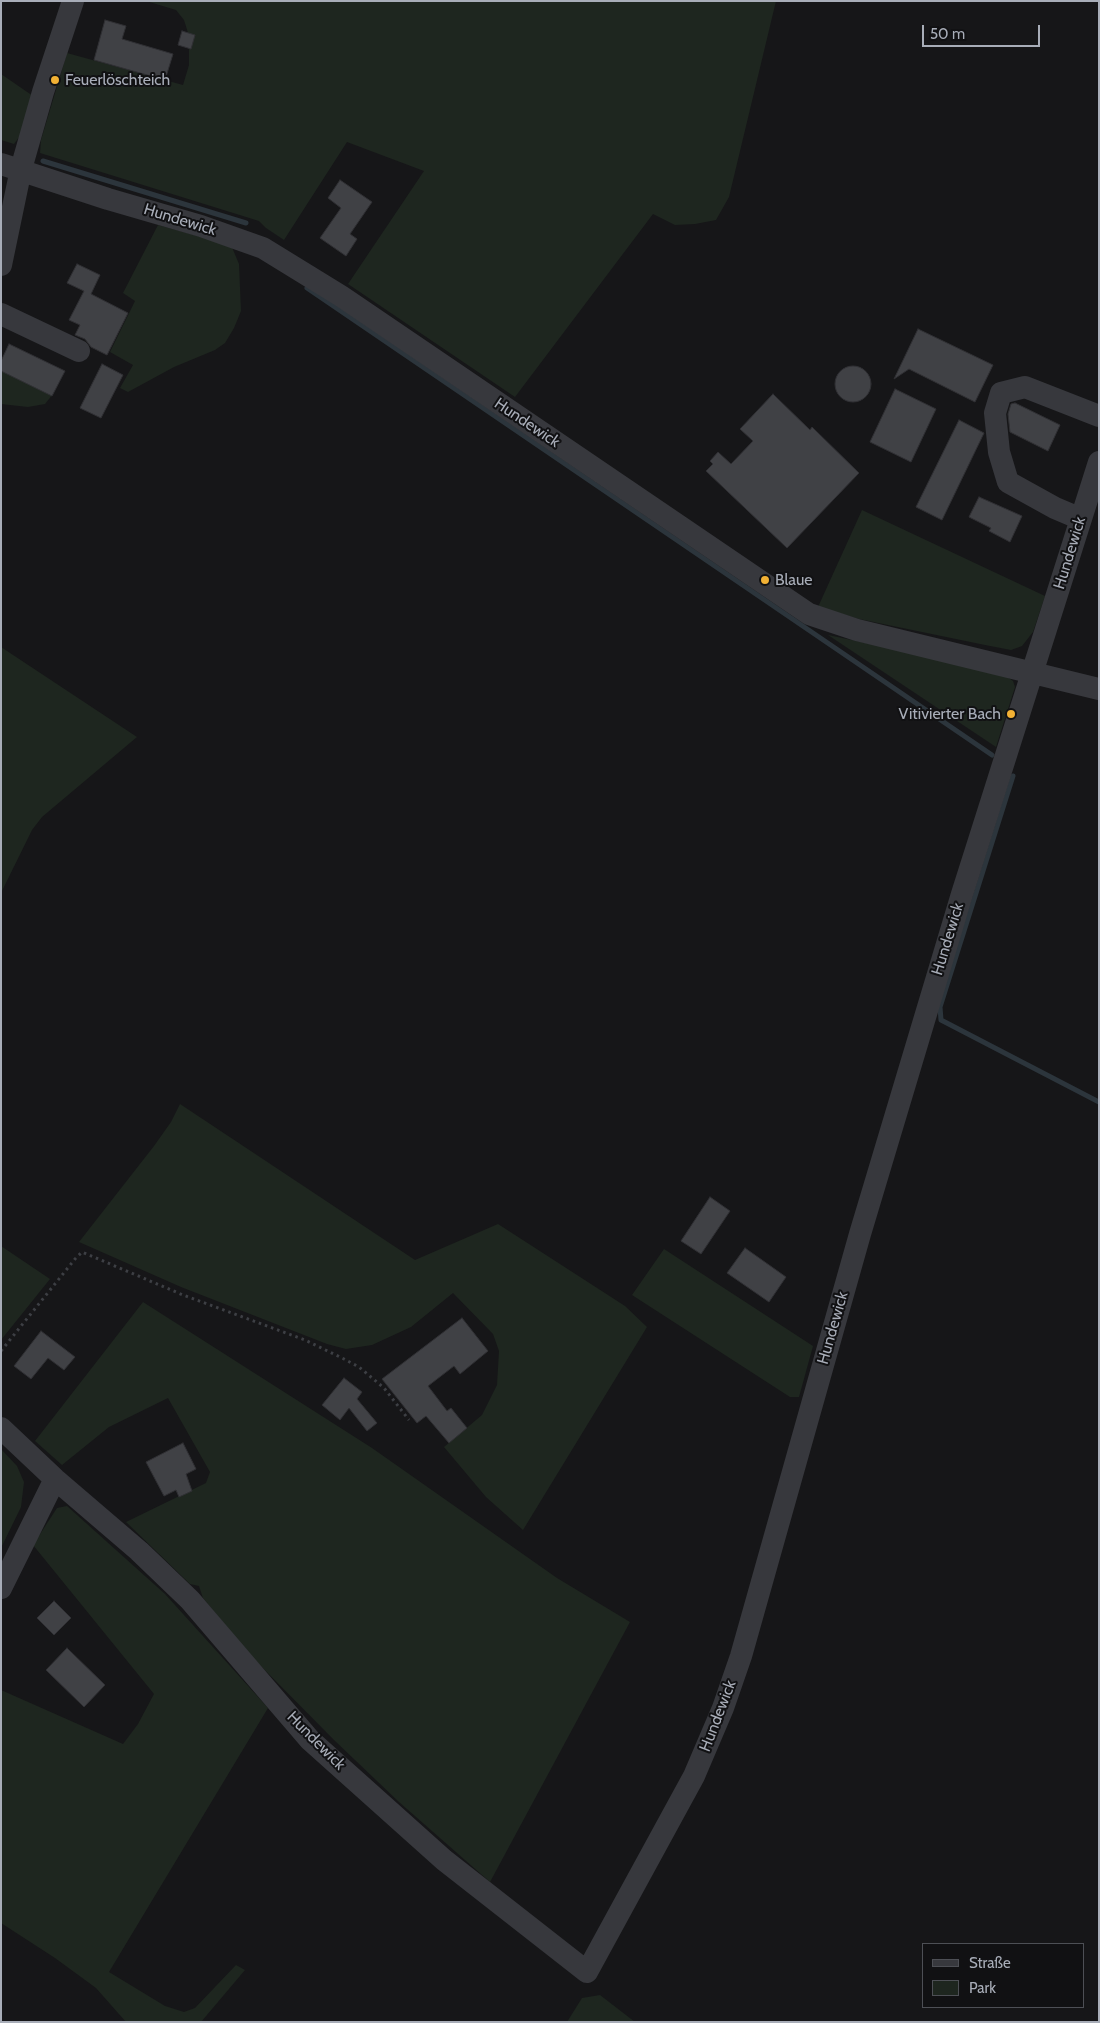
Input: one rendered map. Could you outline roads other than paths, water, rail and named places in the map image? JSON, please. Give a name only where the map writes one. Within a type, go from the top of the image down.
[{"type":"street","points":[[1,265],[11,167],[43,92],[74,1]]},
{"type":"street","name":"Hundewick","points":[[11,167],[108,199],[201,226],[263,248],[299,268],[809,614],[857,630],[1099,689]]},
{"type":"street","points":[[1,314],[79,351]]},
{"type":"street","points":[[1081,519],[1055,508],[1008,482],[999,452],[995,412],[1001,393],[1026,387],[1099,416]]},
{"type":"street","name":"Hundewick","points":[[1,1428],[55,1479],[139,1551],[190,1600],[310,1740],[444,1860],[587,1972],[694,1776],[723,1708],[741,1656],[862,1225],[962,894],[1099,462]]},
{"type":"street","points":[[1,1588],[55,1479]]},
{"type":"waterway","points":[[43,161],[246,223]]},
{"type":"waterway","points":[[307,288],[992,755]]},
{"type":"waterway","points":[[1013,776],[940,1007],[941,1020],[1099,1102]]},
{"type":"place","name":"Feuerlöschteich","points":[[55,80]]},
{"type":"place","name":"Blaue","points":[[765,580]]},
{"type":"place","name":"Vitivierter Bach","points":[[1011,714]]}]
